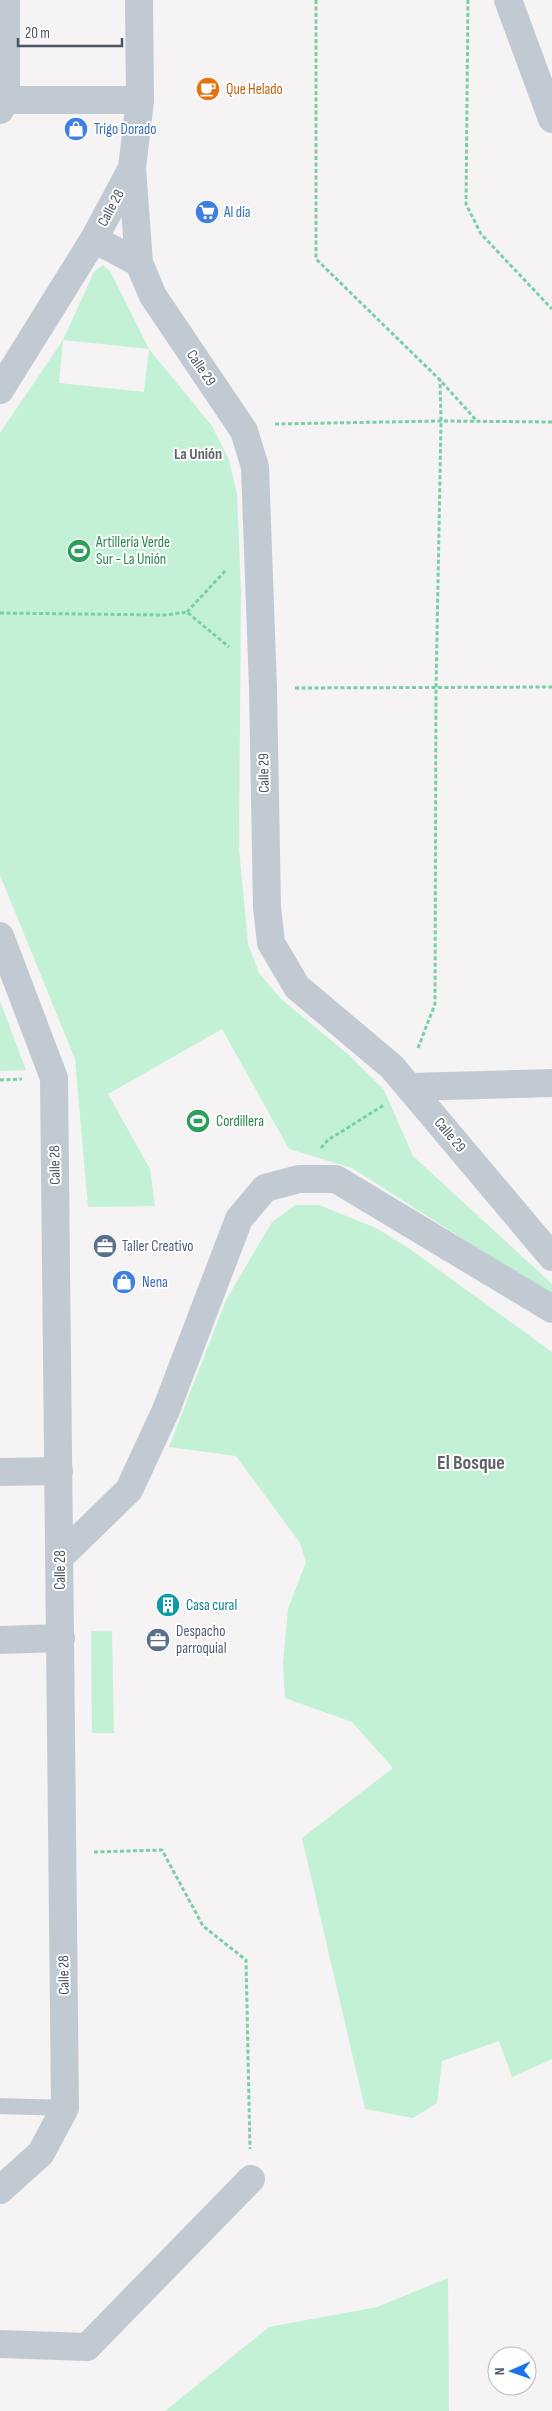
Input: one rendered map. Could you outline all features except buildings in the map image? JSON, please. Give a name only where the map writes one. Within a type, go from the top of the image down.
[{"type":"street","points":[[6,0],[2,103],[140,100]]},
{"type":"street","name":"Calle 28","points":[[0,390],[94,239],[132,168],[140,100],[139,0]]},
{"type":"street","points":[[508,0],[552,119]]},
{"type":"street","name":"Calle 29","points":[[132,168],[139,262],[153,296],[244,431],[255,467],[263,688],[267,907],[271,943],[297,987],[401,1077],[552,1257]]},
{"type":"street","points":[[94,239],[139,262]]},
{"type":"street","name":"Calle 28","points":[[0,936],[54,1078],[65,2108],[41,2153],[0,2190]]},
{"type":"street","points":[[401,1077],[552,1084]]},
{"type":"street","points":[[60,1557],[129,1490],[166,1410],[239,1219],[264,1188],[299,1179],[336,1179],[552,1309]]},
{"type":"street","points":[[0,1472],[59,1471]]},
{"type":"street","points":[[0,1640],[61,1638]]},
{"type":"street","points":[[0,2344],[87,2347],[250,2179]]},
{"type":"lane","points":[[0,2106],[65,2108]]},
{"type":"path","points":[[316,0],[316,259],[440,380],[477,421]]},
{"type":"path","points":[[468,0],[466,204],[481,234],[552,309]]},
{"type":"path","points":[[299,1179],[313,1156],[328,1140],[401,1077],[416,1053],[435,1004],[436,689],[441,421],[440,380]]},
{"type":"path","points":[[244,431],[281,422],[552,422]]},
{"type":"path","points":[[0,613],[165,615],[187,612],[240,555],[258,541]]},
{"type":"path","points":[[187,612],[241,657],[263,688],[436,689],[552,687]]},
{"type":"path","points":[[62,1853],[162,1850],[203,1926],[246,1960],[250,2179]]},
{"type":"green space","points":[[103,265],[110,271],[149,349],[63,340],[94,272]]},
{"type":"green space","points":[[63,340],[59,383],[144,392],[149,349],[212,426],[229,460],[237,494],[241,591],[239,849],[248,944],[259,973],[281,999],[349,1055],[384,1090],[413,1156],[552,1284],[552,1296],[352,1168],[289,1149],[222,1029],[108,1094],[150,1169],[155,1206],[88,1207],[75,1059],[0,875],[0,433]]},
{"type":"green space","points":[[0,1001],[26,1070],[0,1071]]},
{"type":"green space","points":[[295,1205],[319,1205],[376,1228],[410,1249],[552,1352],[552,2059],[512,2077],[499,2041],[442,2061],[437,2103],[413,2118],[365,2109],[302,1838],[393,1768],[352,1722],[285,1698],[283,1663],[288,1609],[306,1562],[300,1543],[236,1456],[169,1447],[226,1300],[272,1222]]},
{"type":"green space","points":[[91,1631],[112,1631],[114,1733],[92,1733]]},
{"type":"green space","points":[[448,2278],[449,2411],[165,2411],[269,2327],[377,2307]]},
{"type":"place","name":"Que Helado","points":[[208,89]]},
{"type":"place","name":"Trigo Dorado","points":[[76,129]]},
{"type":"place","name":"Al día","points":[[207,212]]},
{"type":"place","name":"Artillería Verde Sur - La Unión","points":[[79,551]]},
{"type":"place","name":"Cordillera","points":[[198,1121]]},
{"type":"place","name":"Taller Creativo","points":[[105,1246]]},
{"type":"place","name":"Nena","points":[[124,1282]]},
{"type":"place","name":"Casa cural","points":[[168,1605]]},
{"type":"place","name":"Despacho parroquial","points":[[158,1640]]},
{"type":"district","name":"La Unión","points":[[198,454]]},
{"type":"district","name":"El Bosque","points":[[471,1463]]}]
